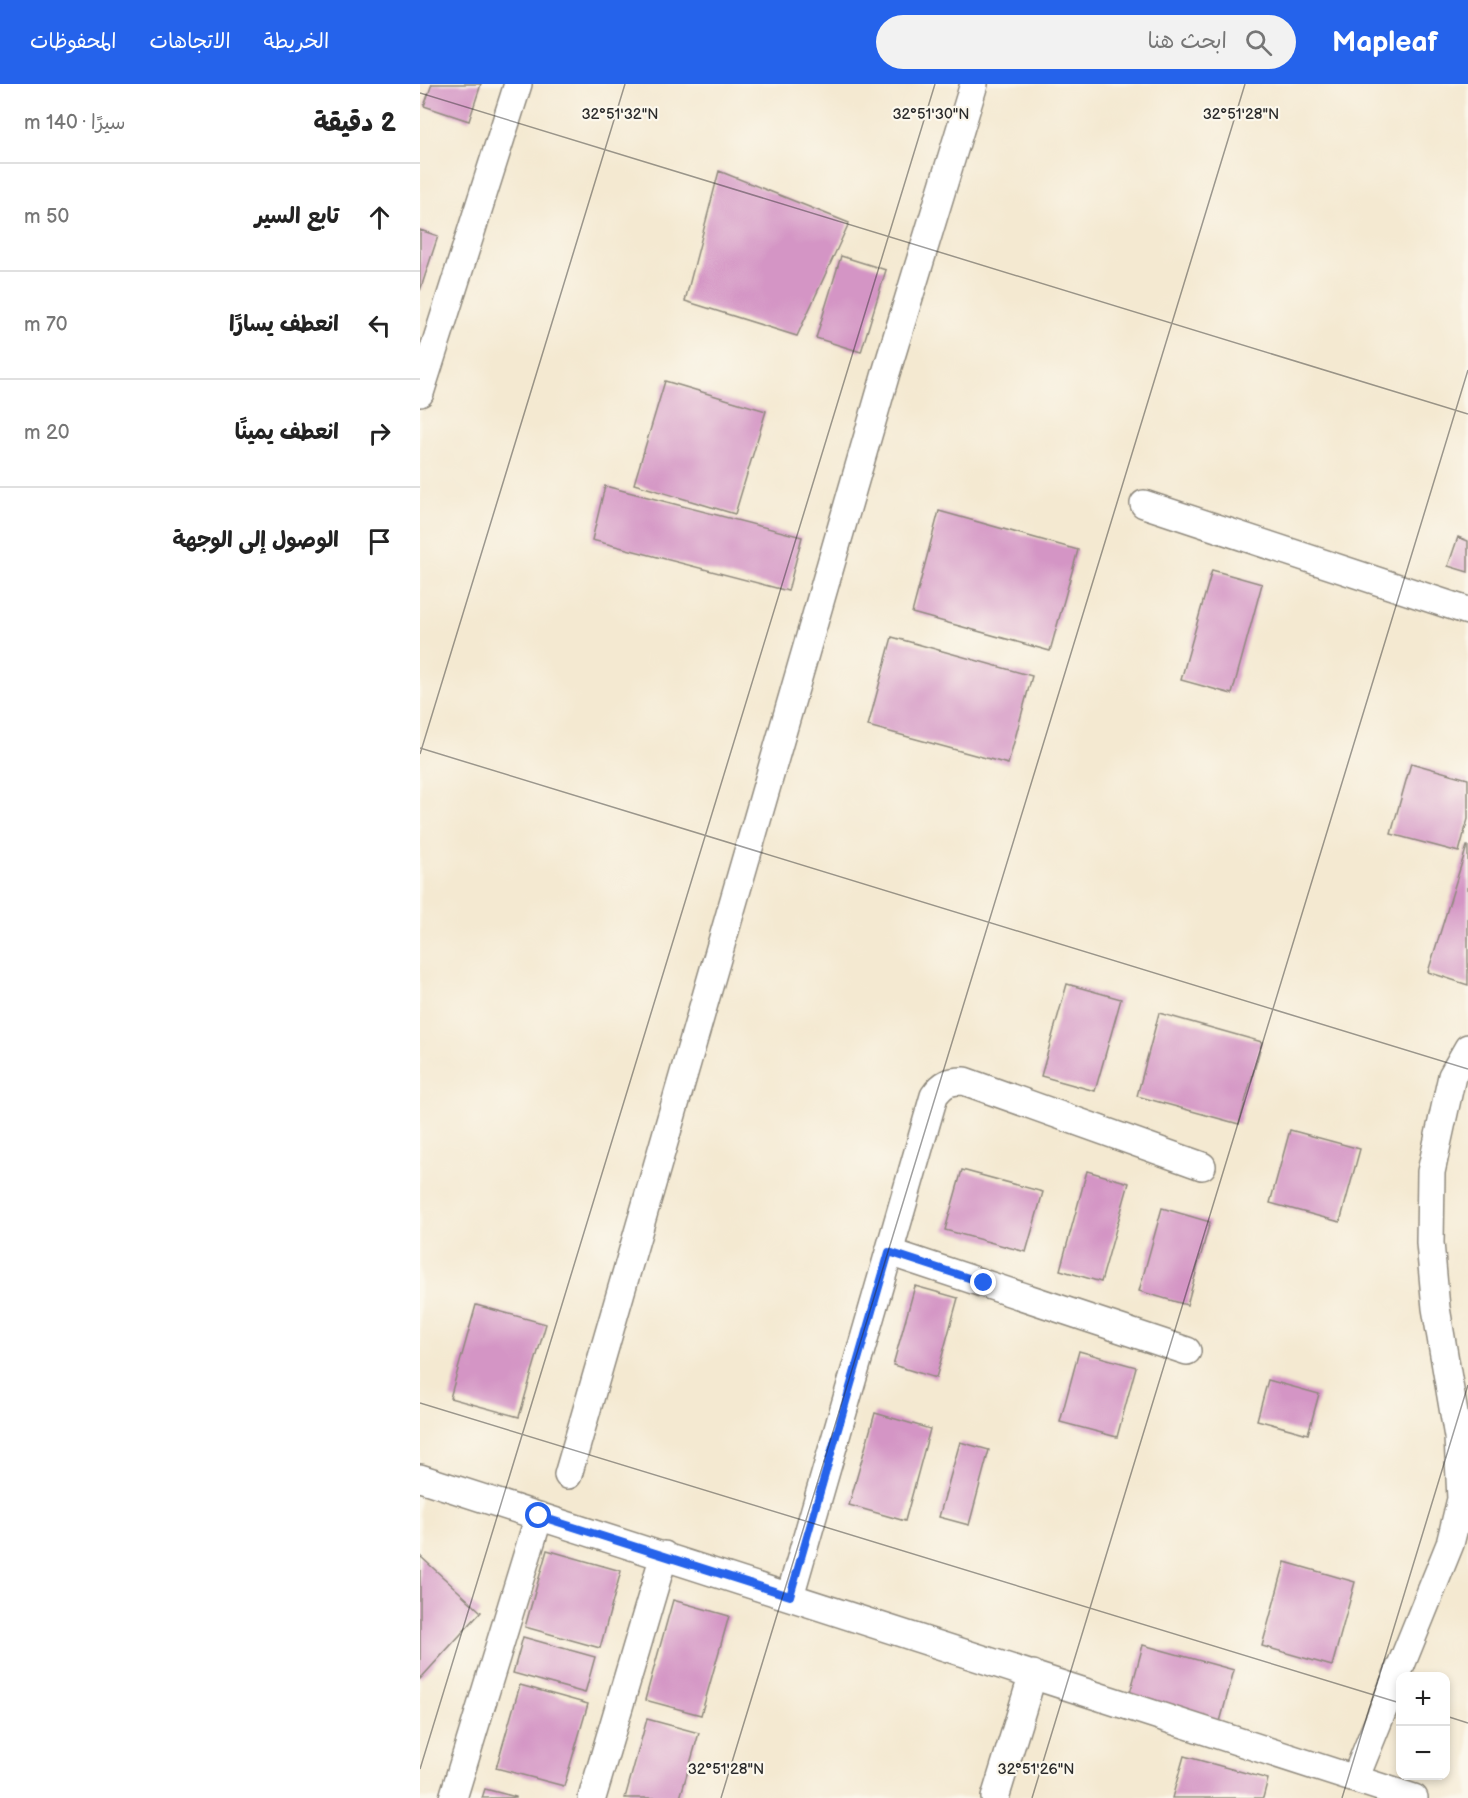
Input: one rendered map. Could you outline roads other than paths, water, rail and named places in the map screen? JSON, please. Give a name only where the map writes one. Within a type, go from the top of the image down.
[{"type":"street","points":[[420,393],[431,323],[518,84]]},
{"type":"street","points":[[568,1475],[883,385],[974,84]]},
{"type":"street","points":[[1144,504],[1468,611]]},
{"type":"street","points":[[1355,1779],[1450,1544],[1461,1499],[1458,1437],[1436,1308],[1431,1242],[1431,1172],[1452,1076],[1468,1048]]},
{"type":"street","points":[[790,1596],[934,1095],[941,1085],[950,1081],[964,1082],[1202,1166]]},
{"type":"street","points":[[889,1252],[1187,1351]]},
{"type":"street","points":[[420,1478],[1413,1798]]},
{"type":"street","points":[[453,1798],[539,1516]]},
{"type":"street","points":[[592,1798],[664,1555]]},
{"type":"street","points":[[995,1798],[1033,1674]]}]
